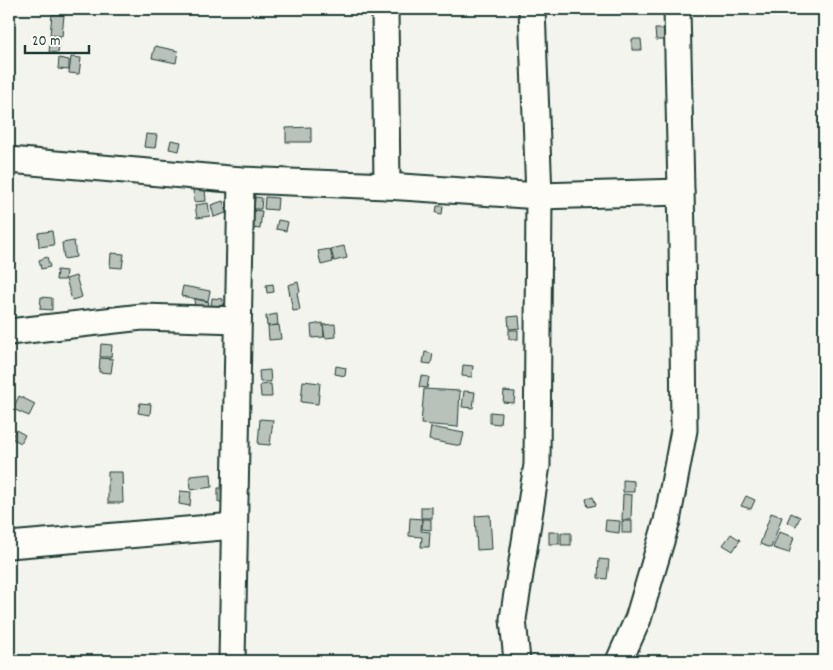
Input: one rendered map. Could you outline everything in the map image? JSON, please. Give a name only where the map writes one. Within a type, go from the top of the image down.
[{"type":"street","points":[[385,9],[387,186]]},
{"type":"street","points":[[518,661],[513,618],[537,465],[539,196],[532,9]]},
{"type":"street","points":[[619,661],[638,619],[664,530],[684,430],[682,192],[677,9]]},
{"type":"street","points":[[9,160],[240,180],[387,186],[539,196],[682,192]]},
{"type":"street","points":[[232,661],[240,180]]},
{"type":"street","points":[[9,332],[142,317],[238,320]]},
{"type":"street","points":[[9,545],[234,526]]},
{"type":"building","points":[[52,14],[64,15],[62,36],[50,35]]},
{"type":"building","points":[[655,29],[665,29],[665,40],[656,40]]},
{"type":"building","points":[[51,35],[60,37],[58,53],[49,52]]},
{"type":"building","points":[[632,39],[641,39],[642,50],[632,50]]},
{"type":"building","points":[[155,46],[178,51],[176,63],[152,58]]},
{"type":"building","points":[[71,57],[81,58],[79,74],[69,73]]},
{"type":"building","points":[[59,58],[69,60],[69,70],[58,69]]},
{"type":"building","points":[[311,127],[311,142],[286,142],[286,128]]},
{"type":"building","points":[[146,134],[157,135],[155,148],[144,147]]},
{"type":"building","points":[[171,140],[181,142],[179,151],[169,149]]},
{"type":"building","points":[[193,189],[205,189],[206,201],[194,202]]},
{"type":"building","points":[[255,197],[262,198],[261,209],[254,209]]},
{"type":"building","points":[[265,197],[278,198],[277,210],[264,209]]},
{"type":"building","points":[[223,201],[226,213],[214,217],[211,205]]},
{"type":"building","points":[[208,203],[210,216],[197,218],[195,205]]},
{"type":"building","points":[[437,206],[443,206],[442,214],[436,213]]},
{"type":"building","points":[[254,210],[262,211],[260,229],[251,228]]},
{"type":"building","points":[[278,220],[288,222],[286,231],[276,229]]},
{"type":"building","points":[[52,231],[54,245],[39,247],[38,233]]},
{"type":"building","points":[[74,241],[76,257],[64,259],[62,243]]},
{"type":"building","points":[[344,246],[347,258],[334,261],[331,249]]},
{"type":"building","points":[[330,249],[333,262],[321,265],[318,251]]},
{"type":"building","points":[[111,253],[124,254],[122,268],[110,267]]},
{"type":"building","points":[[47,257],[50,267],[41,269],[39,260]]},
{"type":"building","points":[[57,270],[66,271],[65,280],[56,280]]},
{"type":"building","points":[[76,276],[82,297],[72,300],[66,279]]},
{"type":"building","points":[[298,282],[300,292],[297,293],[300,310],[293,311],[288,285]]},
{"type":"building","points":[[273,284],[274,292],[267,293],[266,285]]},
{"type":"building","points":[[183,286],[210,291],[208,301],[181,296]]},
{"type":"building","points":[[41,297],[52,298],[52,310],[40,309]]},
{"type":"building","points":[[212,298],[223,299],[222,310],[211,309]]},
{"type":"building","points":[[195,299],[209,302],[207,314],[193,312]]},
{"type":"building","points":[[277,314],[278,325],[267,326],[266,316]]},
{"type":"building","points":[[519,316],[520,328],[509,329],[508,317]]},
{"type":"building","points":[[323,323],[324,337],[312,338],[311,325]]},
{"type":"building","points":[[335,324],[336,337],[325,338],[323,325]]},
{"type":"building","points":[[279,325],[281,339],[269,340],[268,326]]},
{"type":"building","points":[[509,330],[518,330],[518,339],[509,339]]},
{"type":"building","points":[[101,344],[112,345],[111,357],[100,357]]},
{"type":"building","points":[[425,352],[433,354],[431,364],[423,363]]},
{"type":"building","points":[[100,358],[113,359],[111,373],[99,372]]},
{"type":"building","points":[[463,365],[473,366],[472,377],[462,376]]},
{"type":"building","points":[[336,366],[346,368],[345,376],[335,374]]},
{"type":"building","points":[[270,370],[271,382],[260,382],[259,371]]},
{"type":"building","points":[[421,376],[429,377],[427,388],[419,387]]},
{"type":"building","points":[[303,381],[320,383],[318,404],[301,402]]},
{"type":"building","points":[[271,384],[272,397],[261,397],[260,385]]},
{"type":"building","points":[[424,389],[460,391],[458,427],[421,424]]},
{"type":"building","points":[[464,391],[475,392],[473,408],[462,407]]},
{"type":"building","points":[[504,391],[515,392],[514,403],[503,402]]},
{"type":"building","points":[[19,396],[35,404],[29,416],[13,409]]},
{"type":"building","points":[[140,403],[151,404],[150,415],[138,413]]},
{"type":"building","points":[[490,412],[501,413],[500,424],[490,423]]},
{"type":"building","points":[[260,419],[273,420],[270,445],[258,444]]},
{"type":"building","points":[[431,427],[464,433],[461,446],[429,440]]},
{"type":"building","points":[[16,430],[25,435],[21,443],[11,438]]},
{"type":"building","points":[[108,472],[122,472],[123,503],[108,503]]},
{"type":"building","points":[[211,474],[212,487],[191,490],[190,476]]},
{"type":"building","points":[[623,480],[634,481],[634,492],[623,492]]},
{"type":"building","points":[[218,488],[229,488],[228,502],[218,502]]},
{"type":"building","points":[[180,491],[191,492],[190,506],[179,504]]},
{"type":"building","points":[[623,494],[632,495],[631,520],[622,520]]},
{"type":"building","points":[[746,496],[755,500],[751,509],[741,506]]},
{"type":"building","points":[[593,497],[596,505],[588,507],[586,499]]},
{"type":"building","points":[[421,507],[432,507],[432,518],[421,518]]},
{"type":"building","points":[[771,513],[782,517],[771,548],[760,544]]},
{"type":"building","points":[[791,513],[800,517],[796,526],[787,522]]},
{"type":"building","points":[[490,515],[492,549],[477,550],[475,516]]},
{"type":"building","points":[[410,518],[422,519],[421,531],[430,532],[429,547],[421,547],[422,537],[409,536]]},
{"type":"building","points":[[422,519],[431,519],[431,530],[422,529]]},
{"type":"building","points":[[606,520],[620,521],[619,533],[605,531]]},
{"type":"building","points":[[622,521],[632,521],[632,533],[622,533]]},
{"type":"building","points":[[549,532],[559,532],[559,544],[549,544]]},
{"type":"building","points":[[779,532],[794,537],[789,553],[773,548]]},
{"type":"building","points":[[561,533],[571,533],[571,545],[561,545]]},
{"type":"building","points":[[731,534],[740,540],[733,551],[723,545]]},
{"type":"building","points":[[599,559],[609,560],[607,579],[598,578]]}]
